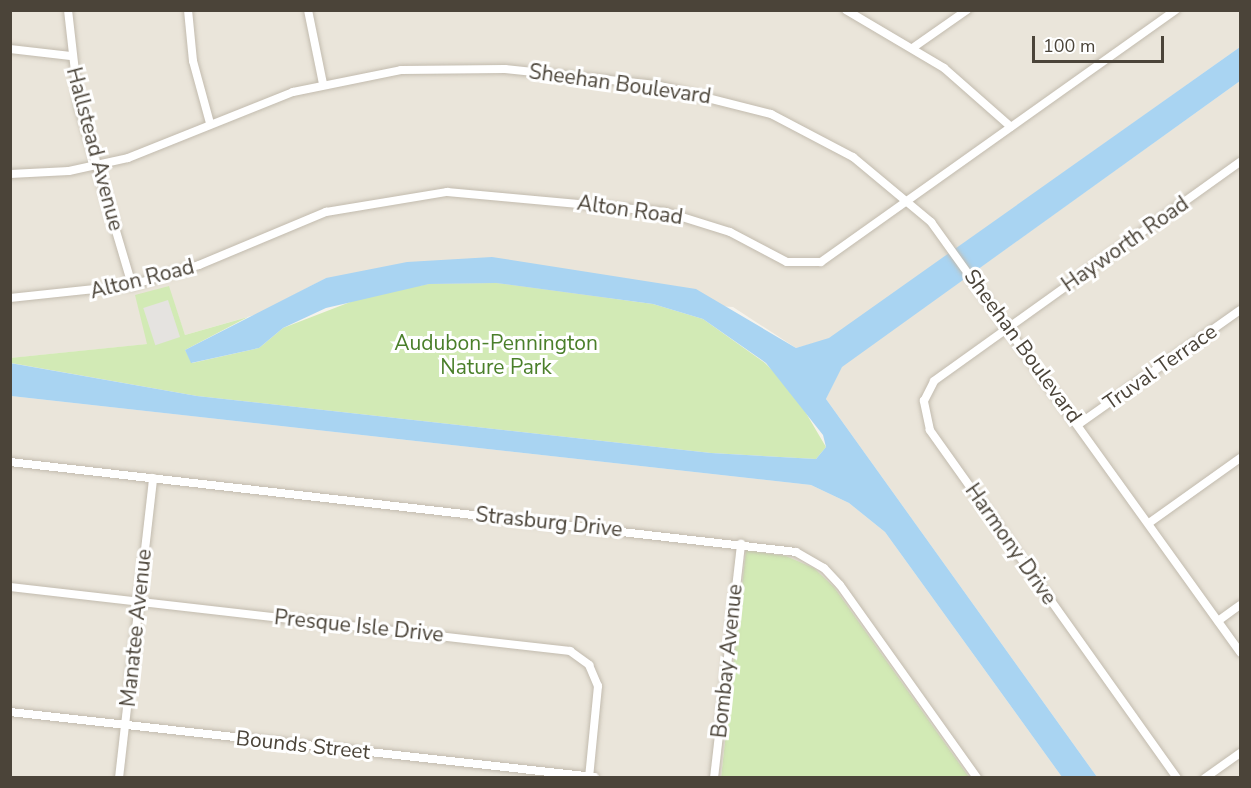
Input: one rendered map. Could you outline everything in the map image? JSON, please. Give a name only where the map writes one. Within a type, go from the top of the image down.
[{"type":"street","name":"Hallstead Avenue","points":[[68,10],[71,56],[96,166],[132,285]]},
{"type":"street","points":[[188,10],[193,61],[210,123]]},
{"type":"street","points":[[308,10],[323,84]]},
{"type":"street","points":[[846,10],[914,47],[1011,127]]},
{"type":"street","points":[[914,47],[967,10]]},
{"type":"street","name":"Alton Road","points":[[10,298],[132,285],[199,265],[326,212],[414,194],[504,194],[666,212],[730,231],[798,266],[821,262],[1176,10]]},
{"type":"street","points":[[10,49],[71,56]]},
{"type":"street","name":"Sheehan Boulevard","points":[[10,174],[96,166],[153,149],[210,123],[323,84],[401,70],[474,68],[681,89],[741,103],[799,126],[853,157],[908,200],[952,248],[1010,326],[1240,652]]},
{"type":"street","name":"Hayworth Road","points":[[1010,326],[1240,162]]},
{"type":"street","name":"Truval Terrace","points":[[1079,424],[1240,310]]},
{"type":"street","name":"Harmony Drive","points":[[1010,326],[934,381],[924,416],[1177,777]]},
{"type":"street","points":[[1149,523],[1240,458]]},
{"type":"street","name":"Strasburg Drive","points":[[10,462],[796,552],[824,568],[977,777]]},
{"type":"street","name":"Manatee Avenue","points":[[119,777],[153,478]]},
{"type":"street","name":"Bombay Avenue","points":[[714,777],[741,544]]},
{"type":"street","name":"Presque Isle Drive","points":[[10,587],[570,651],[589,665],[598,686],[589,777]]},
{"type":"street","points":[[1218,621],[1240,605]]},
{"type":"street","name":"Bounds Street","points":[[10,712],[595,777]]},
{"type":"street","points":[[1206,777],[1240,753]]},
{"type":"shaded area","points":[[11,11],[1240,11],[1240,47],[829,339],[796,348],[733,307],[326,278],[258,314],[185,335],[168,286],[148,344],[11,358]]},
{"type":"shaded area","points":[[1240,81],[1240,777],[1097,777],[826,399],[841,367]]},
{"type":"shaded area","points":[[168,300],[180,337],[155,345],[143,308]]},
{"type":"shaded area","points":[[11,396],[811,485],[849,503],[885,532],[1062,777],[969,777],[834,587],[814,568],[786,556],[747,550],[721,777],[11,778]]},
{"type":"green space","name":"Audubon-Pennington Nature Park","points":[[496,283],[653,304],[703,319],[765,363],[793,391],[826,447],[816,459],[711,453],[197,396],[11,363],[10,358],[147,344],[135,295],[169,286],[185,335],[248,317],[185,350],[192,363],[259,348],[283,328],[371,294],[429,284]]},
{"type":"green space","points":[[746,550],[786,556],[814,568],[834,587],[969,777],[721,778]]},
{"type":"water","points":[[1240,47],[1240,81],[842,367],[826,399],[1097,777],[1062,777],[885,532],[849,503],[811,485],[11,396],[10,363],[197,396],[711,453],[816,459],[826,447],[823,435],[766,363],[703,319],[653,304],[496,283],[429,284],[326,308],[283,328],[259,348],[191,363],[185,350],[326,278],[407,262],[492,257],[696,289],[796,348],[829,338]]}]
